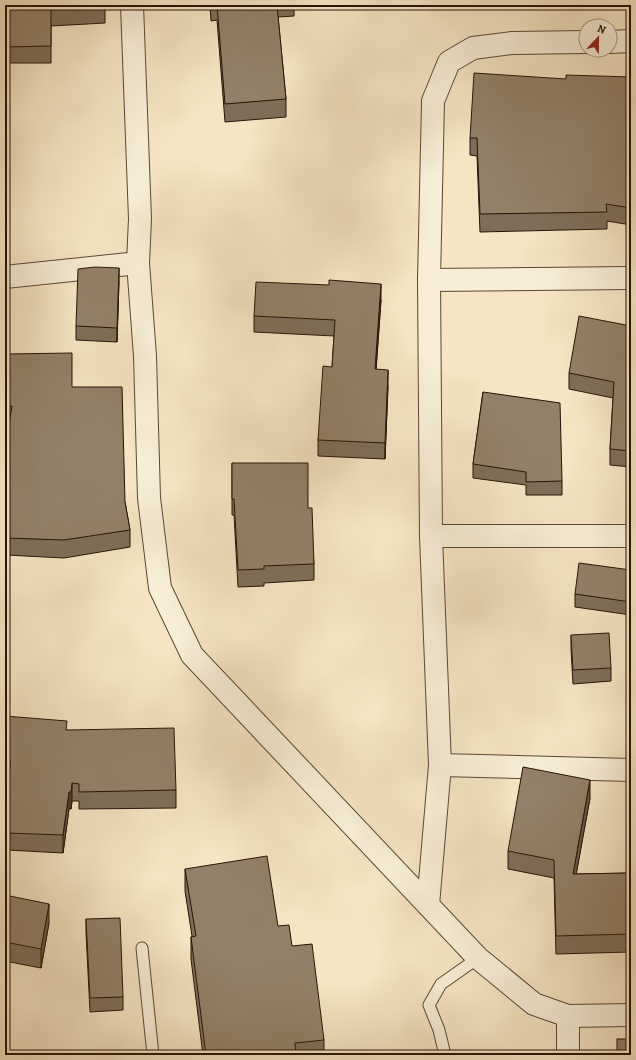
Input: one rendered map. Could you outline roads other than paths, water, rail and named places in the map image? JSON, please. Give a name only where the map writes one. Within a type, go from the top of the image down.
[{"type":"street","points":[[132,5],[140,220],[138,263],[144,356],[149,498],[160,588],[192,655],[478,958],[534,1004],[568,1016],[631,1015]]},
{"type":"street","points":[[618,42],[631,41]]},
{"type":"street","points":[[428,905],[440,765],[431,536],[429,280],[433,101],[449,62],[473,48],[512,43],[578,42]]},
{"type":"street","points":[[5,277],[138,263]]},
{"type":"street","points":[[429,280],[631,278]]},
{"type":"street","points":[[431,536],[631,536]]},
{"type":"street","points":[[440,765],[631,770]]},
{"type":"street","points":[[568,1016],[568,1055]]},
{"type":"lane","points":[[142,948],[153,1055]]},
{"type":"lane","points":[[445,1055],[439,1030],[429,1005],[440,984],[478,958]]}]
